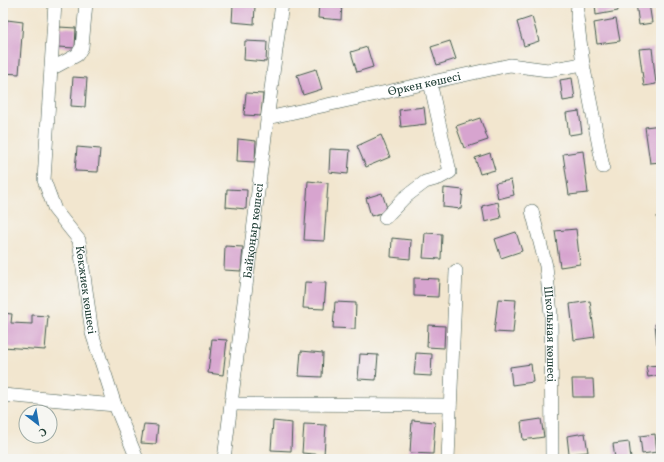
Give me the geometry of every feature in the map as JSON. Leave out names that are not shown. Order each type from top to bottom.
[{"type":"street","name":"Көкжиек көшесі","points":[[55,3],[44,180],[55,210],[79,240],[92,333],[116,405],[137,459]]},
{"type":"street","points":[[52,70],[77,55],[82,47],[86,3]]},
{"type":"street","name":"Байқоңыр көшесі","points":[[224,459],[282,3]]},
{"type":"street","points":[[578,3],[577,17],[583,64],[602,167]]},
{"type":"street","name":"Өркен көшесі","points":[[267,118],[510,65],[548,70],[583,64]]},
{"type":"street","points":[[385,218],[404,198],[425,182],[439,178],[450,172],[430,82]]},
{"type":"street","name":"Школьная көшесі","points":[[532,211],[546,266],[551,314],[552,459]]},
{"type":"street","points":[[448,459],[456,270]]},
{"type":"street","points":[[3,395],[116,405]]},
{"type":"street","points":[[232,404],[450,405]]},
{"type":"building","points":[[319,3],[342,3],[341,20],[318,18]]},
{"type":"building","points":[[595,3],[617,3],[618,11],[596,15]]},
{"type":"building","points":[[636,3],[649,3],[652,23],[639,25]]},
{"type":"building","points":[[233,5],[255,6],[254,24],[232,22]]},
{"type":"building","points":[[532,17],[539,41],[524,46],[517,22]]},
{"type":"building","points":[[616,19],[620,41],[597,44],[594,23]]},
{"type":"building","points":[[7,20],[23,22],[19,74],[3,73]]},
{"type":"building","points":[[59,27],[76,28],[75,48],[57,47]]},
{"type":"building","points":[[245,41],[267,42],[266,62],[244,60]]},
{"type":"building","points":[[450,41],[456,59],[437,65],[431,47]]},
{"type":"building","points":[[367,47],[373,67],[357,72],[351,52]]},
{"type":"building","points":[[652,48],[656,84],[644,86],[639,49]]},
{"type":"building","points":[[316,69],[322,89],[303,95],[297,75]]},
{"type":"building","points":[[73,77],[87,78],[85,107],[71,106]]},
{"type":"building","points":[[572,78],[575,99],[563,101],[560,80]]},
{"type":"building","points":[[246,93],[263,94],[261,116],[244,115]]},
{"type":"building","points":[[424,107],[426,124],[401,127],[399,110]]},
{"type":"building","points":[[579,111],[582,133],[569,135],[566,113]]},
{"type":"building","points":[[480,118],[488,140],[464,148],[456,126]]},
{"type":"building","points":[[661,125],[661,162],[650,163],[645,127]]},
{"type":"building","points":[[381,135],[390,157],[366,167],[357,146]]},
{"type":"building","points":[[238,139],[256,141],[255,162],[237,161]]},
{"type":"building","points":[[77,147],[100,149],[98,172],[75,171]]},
{"type":"building","points":[[330,149],[350,150],[348,174],[329,172]]},
{"type":"building","points":[[583,151],[588,193],[569,195],[563,154]]},
{"type":"building","points":[[490,153],[495,170],[480,174],[475,158]]},
{"type":"building","points":[[511,180],[514,195],[498,199],[495,183]]},
{"type":"building","points":[[308,181],[328,183],[324,241],[304,240]]},
{"type":"building","points":[[444,188],[463,190],[461,209],[443,207]]},
{"type":"building","points":[[227,189],[247,190],[246,209],[226,207]]},
{"type":"building","points":[[382,193],[388,211],[371,216],[366,198]]},
{"type":"building","points":[[498,202],[501,218],[485,222],[482,206]]},
{"type":"building","points":[[657,216],[661,216],[660,241]]},
{"type":"building","points":[[576,229],[580,264],[560,267],[555,231]]},
{"type":"building","points":[[516,232],[522,251],[501,258],[495,239]]},
{"type":"building","points":[[425,233],[442,234],[441,259],[423,258]]},
{"type":"building","points":[[392,238],[411,240],[410,259],[391,257]]},
{"type":"building","points":[[225,246],[243,247],[241,271],[224,270]]},
{"type":"building","points":[[414,278],[439,279],[438,297],[414,296]]},
{"type":"building","points":[[305,282],[326,283],[324,309],[303,308]]},
{"type":"building","points":[[498,299],[516,300],[513,333],[494,332]]},
{"type":"building","points":[[590,301],[595,337],[574,340],[570,304]]},
{"type":"building","points":[[335,302],[356,303],[355,329],[333,328]]},
{"type":"building","points":[[3,313],[12,314],[11,323],[32,324],[32,315],[48,316],[45,350],[3,347]]},
{"type":"building","points":[[661,323],[661,343],[657,344],[655,324]]},
{"type":"building","points":[[428,325],[445,326],[444,348],[427,347]]},
{"type":"building","points":[[212,339],[227,340],[223,375],[208,373]]},
{"type":"building","points":[[301,351],[323,353],[322,377],[299,376]]},
{"type":"building","points":[[416,353],[432,354],[431,376],[414,375]]},
{"type":"building","points":[[360,354],[378,355],[376,380],[358,379]]},
{"type":"building","points":[[531,364],[533,382],[512,385],[510,367]]},
{"type":"building","points":[[661,365],[661,375],[648,377],[646,366]]},
{"type":"building","points":[[572,379],[593,379],[594,397],[573,397]]},
{"type":"building","points":[[541,419],[544,437],[523,440],[521,422]]},
{"type":"building","points":[[412,420],[435,422],[433,454],[410,453]]},
{"type":"building","points":[[273,421],[292,423],[291,451],[271,450]]},
{"type":"building","points":[[144,424],[158,425],[156,444],[141,443]]},
{"type":"building","points":[[304,424],[326,425],[324,455],[302,453]]},
{"type":"building","points":[[585,433],[588,452],[569,454],[567,436]]},
{"type":"building","points":[[655,434],[657,452],[642,454],[640,436]]},
{"type":"building","points":[[629,442],[631,459],[615,459],[613,444]]}]
